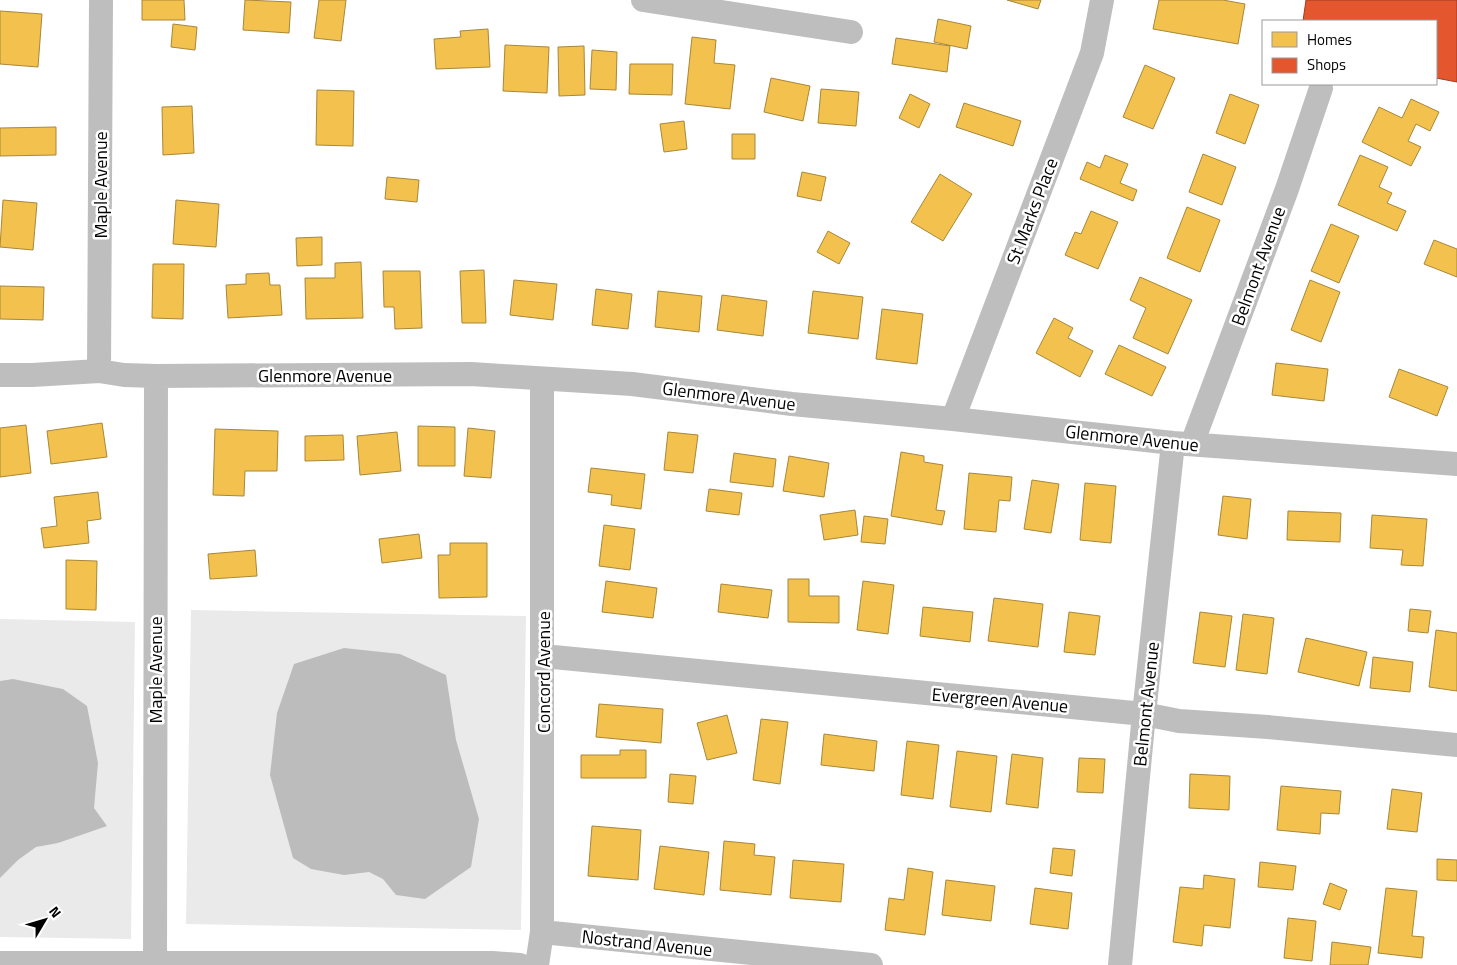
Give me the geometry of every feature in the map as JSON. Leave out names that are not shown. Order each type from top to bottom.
[{"type":"street","name":"Maple Avenue","points":[[98,371],[100,0]]},
{"type":"street","points":[[643,0],[851,32]]},
{"type":"street","name":"St Marks Place","points":[[953,419],[1092,53],[1102,0]]},
{"type":"street","name":"Belmont Avenue","points":[[1120,965],[1144,714],[1182,443],[1287,189],[1321,88]]},
{"type":"street","name":"Glenmore Avenue","points":[[0,375],[98,371],[124,375],[156,376],[471,374],[632,384],[792,404],[1182,443],[1457,464]]},
{"type":"street","name":"Maple Avenue","points":[[155,964],[156,376]]},
{"type":"street","name":"Concord Avenue","points":[[537,965],[542,932],[542,379]]},
{"type":"street","name":"Evergreen Avenue","points":[[543,656],[1144,714],[1180,721],[1268,727],[1457,745]]},
{"type":"street","name":"Nostrand Avenue","points":[[542,932],[871,965]]},
{"type":"street","points":[[0,963],[492,963],[520,965]]},
{"type":"shaded area","points":[[191,610],[526,616],[521,930],[186,924]]},
{"type":"shaded area","points":[[0,619],[135,622],[131,939],[0,937]]},
{"type":"shaded area","points":[[344,648],[400,654],[446,675],[456,740],[479,819],[471,867],[425,899],[396,895],[383,879],[369,872],[344,875],[311,869],[293,858],[270,775],[277,713],[294,664]]},
{"type":"shaded area","points":[[13,679],[63,689],[87,706],[98,763],[94,808],[107,826],[58,843],[36,847],[18,860],[0,878],[0,681]]},
{"type":"building: Homes","points":[[142,0],[184,0],[185,20],[142,20]]},
{"type":"building: Homes","points":[[245,0],[291,2],[289,33],[243,30]]},
{"type":"building: Homes","points":[[319,0],[346,0],[341,41],[314,38]]},
{"type":"building: Homes","points":[[1007,0],[1041,0],[1038,9]]},
{"type":"building: Homes","points":[[1159,0],[1223,0],[1245,4],[1238,44],[1153,29]]},
{"type":"building: Homes","points":[[0,11],[42,14],[38,67],[0,64]]},
{"type":"building: Homes","points":[[938,19],[971,26],[967,49],[934,42]]},
{"type":"building: Homes","points":[[173,24],[197,27],[195,50],[171,47]]},
{"type":"building: Homes","points":[[488,29],[490,67],[436,69],[434,39],[461,37],[460,31]]},
{"type":"building: Homes","points":[[692,37],[716,40],[714,63],[735,65],[730,109],[685,104]]},
{"type":"building: Homes","points":[[896,38],[950,46],[947,72],[892,64]]},
{"type":"building: Homes","points":[[505,45],[549,47],[547,93],[503,91]]},
{"type":"building: Homes","points":[[584,46],[585,95],[559,96],[558,47]]},
{"type":"building: Homes","points":[[592,50],[617,52],[616,90],[590,89]]},
{"type":"building: Homes","points":[[630,64],[673,64],[672,95],[629,94]]},
{"type":"building: Homes","points":[[1145,65],[1175,78],[1153,129],[1123,117]]},
{"type":"building: Homes","points":[[771,78],[810,86],[803,121],[764,112]]},
{"type":"building: Homes","points":[[821,89],[859,92],[856,126],[818,123]]},
{"type":"building: Homes","points":[[317,90],[354,91],[353,146],[316,145]]},
{"type":"building: Homes","points":[[910,94],[930,104],[919,128],[899,118]]},
{"type":"building: Homes","points":[[1230,94],[1259,105],[1245,144],[1216,133]]},
{"type":"building: Homes","points":[[1411,99],[1439,112],[1430,131],[1416,124],[1408,141],[1421,147],[1411,166],[1362,142],[1379,107],[1402,118]]},
{"type":"building: Homes","points":[[964,103],[1021,121],[1013,146],[956,127]]},
{"type":"building: Homes","points":[[192,106],[194,153],[163,155],[162,107]]},
{"type":"building: Homes","points":[[684,121],[687,149],[664,152],[660,124]]},
{"type":"building: Homes","points":[[56,127],[56,155],[0,156],[0,128]]},
{"type":"building: Homes","points":[[732,134],[755,134],[755,159],[732,159]]},
{"type":"building: Homes","points":[[1203,154],[1236,167],[1222,205],[1189,192]]},
{"type":"building: Homes","points":[[1105,155],[1128,164],[1120,183],[1137,190],[1133,201],[1080,179],[1087,162],[1100,168]]},
{"type":"building: Homes","points":[[1360,155],[1388,167],[1379,187],[1392,193],[1387,203],[1406,211],[1397,231],[1338,205]]},
{"type":"building: Homes","points":[[802,172],[826,177],[821,201],[797,196]]},
{"type":"building: Homes","points":[[940,174],[972,194],[943,241],[911,222]]},
{"type":"building: Homes","points":[[387,177],[419,180],[417,202],[385,199]]},
{"type":"building: Homes","points":[[3,200],[37,203],[33,250],[0,247]]},
{"type":"building: Homes","points":[[176,200],[219,204],[216,247],[173,244]]},
{"type":"building: Homes","points":[[1187,207],[1220,220],[1200,272],[1167,258]]},
{"type":"building: Homes","points":[[1091,211],[1118,222],[1098,269],[1065,255],[1075,232],[1081,234]]},
{"type":"building: Homes","points":[[1331,224],[1359,236],[1339,283],[1311,271]]},
{"type":"building: Homes","points":[[828,231],[850,243],[839,264],[817,252]]},
{"type":"building: Homes","points":[[322,237],[322,265],[297,266],[296,238]]},
{"type":"building: Homes","points":[[1434,240],[1457,249],[1457,277],[1424,264]]},
{"type":"building: Homes","points":[[361,262],[363,318],[306,319],[305,278],[335,278],[335,263]]},
{"type":"building: Homes","points":[[153,264],[184,264],[183,319],[152,318]]},
{"type":"building: Homes","points":[[484,270],[486,323],[462,323],[460,271]]},
{"type":"building: Homes","points":[[383,271],[420,271],[422,328],[395,329],[394,307],[384,307]]},
{"type":"building: Homes","points":[[269,273],[270,285],[280,285],[282,315],[228,318],[226,285],[246,284],[246,274]]},
{"type":"building: Homes","points":[[1140,277],[1192,300],[1168,354],[1133,338],[1146,308],[1130,300]]},
{"type":"building: Homes","points":[[514,280],[557,284],[553,320],[510,315]]},
{"type":"building: Homes","points":[[1310,280],[1340,292],[1321,342],[1291,330]]},
{"type":"building: Homes","points":[[0,286],[44,287],[43,320],[0,319]]},
{"type":"building: Homes","points":[[596,289],[632,294],[628,329],[592,325]]},
{"type":"building: Homes","points":[[658,291],[702,296],[699,332],[655,327]]},
{"type":"building: Homes","points":[[813,291],[863,297],[858,339],[808,333]]},
{"type":"building: Homes","points":[[722,295],[767,301],[763,336],[717,330]]},
{"type":"building: Homes","points":[[882,309],[923,314],[917,364],[876,359]]},
{"type":"building: Homes","points":[[1054,318],[1073,328],[1068,338],[1093,351],[1080,377],[1036,353]]},
{"type":"building: Homes","points":[[1119,345],[1166,367],[1152,396],[1105,374]]},
{"type":"building: Homes","points":[[1276,363],[1328,369],[1324,401],[1272,395]]},
{"type":"building: Homes","points":[[1399,369],[1448,387],[1437,416],[1389,397]]},
{"type":"building: Homes","points":[[102,423],[107,457],[51,464],[47,431]]},
{"type":"building: Homes","points":[[26,425],[31,473],[0,477],[0,428]]},
{"type":"building: Homes","points":[[418,426],[455,427],[455,466],[418,466]]},
{"type":"building: Homes","points":[[468,428],[495,431],[491,478],[464,476]]},
{"type":"building: Homes","points":[[215,429],[278,431],[277,471],[245,471],[244,496],[213,495]]},
{"type":"building: Homes","points":[[397,432],[401,471],[360,475],[357,436]]},
{"type":"building: Homes","points":[[668,432],[698,435],[693,473],[664,470]]},
{"type":"building: Homes","points":[[343,435],[344,460],[305,461],[305,436]]},
{"type":"building: Homes","points":[[901,452],[924,456],[924,462],[943,465],[936,510],[945,511],[942,525],[891,516]]},
{"type":"building: Homes","points":[[734,453],[776,459],[773,487],[730,482]]},
{"type":"building: Homes","points":[[789,456],[829,463],[824,497],[783,491]]},
{"type":"building: Homes","points":[[591,468],[645,474],[641,509],[611,505],[612,495],[588,492]]},
{"type":"building: Homes","points":[[969,473],[1012,477],[1010,501],[999,500],[996,532],[964,529]]},
{"type":"building: Homes","points":[[1032,480],[1059,484],[1051,533],[1024,529]]},
{"type":"building: Homes","points":[[1085,483],[1116,486],[1111,543],[1080,540]]},
{"type":"building: Homes","points":[[709,489],[742,493],[739,515],[706,511]]},
{"type":"building: Homes","points":[[98,492],[101,519],[87,521],[89,543],[44,548],[41,528],[57,526],[54,497]]},
{"type":"building: Homes","points":[[1223,496],[1251,499],[1247,539],[1218,535]]},
{"type":"building: Homes","points":[[855,510],[858,535],[824,540],[820,515]]},
{"type":"building: Homes","points":[[1288,511],[1341,513],[1340,542],[1287,540]]},
{"type":"building: Homes","points":[[1372,515],[1427,519],[1423,566],[1401,565],[1403,550],[1370,548]]},
{"type":"building: Homes","points":[[864,516],[888,519],[885,544],[861,542]]},
{"type":"building: Homes","points":[[604,525],[635,529],[630,570],[599,566]]},
{"type":"building: Homes","points":[[419,534],[422,558],[382,563],[379,539]]},
{"type":"building: Homes","points":[[450,543],[487,543],[487,597],[439,598],[438,555],[450,555]]},
{"type":"building: Homes","points":[[255,550],[257,576],[210,579],[208,554]]},
{"type":"building: Homes","points":[[66,560],[97,561],[96,610],[66,609]]},
{"type":"building: Homes","points":[[788,579],[809,579],[809,596],[839,596],[839,623],[788,622]]},
{"type":"building: Homes","points":[[606,581],[657,588],[653,618],[602,612]]},
{"type":"building: Homes","points":[[863,581],[894,585],[888,634],[857,630]]},
{"type":"building: Homes","points":[[721,584],[772,590],[768,618],[718,612]]},
{"type":"building: Homes","points":[[994,598],[1043,604],[1038,647],[988,641]]},
{"type":"building: Homes","points":[[923,607],[973,612],[970,642],[920,636]]},
{"type":"building: Homes","points":[[1410,609],[1431,611],[1428,633],[1408,631]]},
{"type":"building: Homes","points":[[1069,612],[1100,616],[1095,655],[1064,652]]},
{"type":"building: Homes","points":[[1200,612],[1232,616],[1225,667],[1193,663]]},
{"type":"building: Homes","points":[[1243,614],[1274,618],[1267,674],[1236,670]]},
{"type":"building: Homes","points":[[1436,630],[1457,633],[1457,691],[1429,687]]},
{"type":"building: Homes","points":[[1306,638],[1367,652],[1359,686],[1298,672]]},
{"type":"building: Homes","points":[[1373,657],[1413,662],[1410,692],[1370,688]]},
{"type":"building: Homes","points":[[599,704],[663,709],[661,743],[596,737]]},
{"type":"building: Homes","points":[[727,715],[737,753],[707,760],[697,723]]},
{"type":"building: Homes","points":[[761,719],[788,722],[780,784],[753,780]]},
{"type":"building: Homes","points":[[824,734],[877,741],[874,771],[821,765]]},
{"type":"building: Homes","points":[[907,741],[939,745],[933,799],[901,795]]},
{"type":"building: Homes","points":[[620,750],[646,750],[646,778],[581,778],[581,755],[620,755]]},
{"type":"building: Homes","points":[[957,751],[997,756],[991,812],[950,807]]},
{"type":"building: Homes","points":[[1012,754],[1043,758],[1038,808],[1006,804]]},
{"type":"building: Homes","points":[[1079,758],[1105,759],[1103,793],[1077,792]]},
{"type":"building: Homes","points":[[670,774],[696,776],[693,804],[668,802]]},
{"type":"building: Homes","points":[[1190,774],[1230,776],[1229,810],[1189,808]]},
{"type":"building: Homes","points":[[1281,786],[1341,791],[1339,814],[1321,813],[1320,834],[1277,830]]},
{"type":"building: Homes","points":[[1392,789],[1422,793],[1417,832],[1387,829]]},
{"type":"building: Homes","points":[[592,826],[641,830],[638,880],[588,876]]},
{"type":"building: Homes","points":[[724,841],[755,844],[754,855],[775,857],[771,895],[720,890]]},
{"type":"building: Homes","points":[[660,846],[709,852],[704,895],[654,889]]},
{"type":"building: Homes","points":[[1053,848],[1075,850],[1072,876],[1050,873]]},
{"type":"building: Homes","points":[[1437,859],[1457,860],[1457,881],[1437,880]]},
{"type":"building: Homes","points":[[793,860],[844,864],[841,902],[790,898]]},
{"type":"building: Homes","points":[[1260,862],[1296,866],[1293,890],[1258,887]]},
{"type":"building: Homes","points":[[908,868],[933,872],[925,935],[885,930],[889,898],[904,900]]},
{"type":"building: Homes","points":[[1204,875],[1235,879],[1230,928],[1204,925],[1202,946],[1173,942],[1180,887],[1203,889]]},
{"type":"building: Homes","points":[[946,880],[995,886],[991,921],[942,915]]},
{"type":"building: Homes","points":[[1330,883],[1347,890],[1340,910],[1323,904]]},
{"type":"building: Homes","points":[[1035,888],[1072,893],[1068,929],[1030,924]]},
{"type":"building: Homes","points":[[1386,888],[1417,891],[1412,936],[1424,937],[1422,958],[1378,953]]},
{"type":"building: Homes","points":[[1288,918],[1316,921],[1312,961],[1284,958]]},
{"type":"building: Homes","points":[[1332,942],[1371,947],[1368,965],[1330,965]]},
{"type":"building: Shops","points":[[1306,0],[1457,0],[1457,82],[1437,78],[1437,20],[1303,20]]}]
